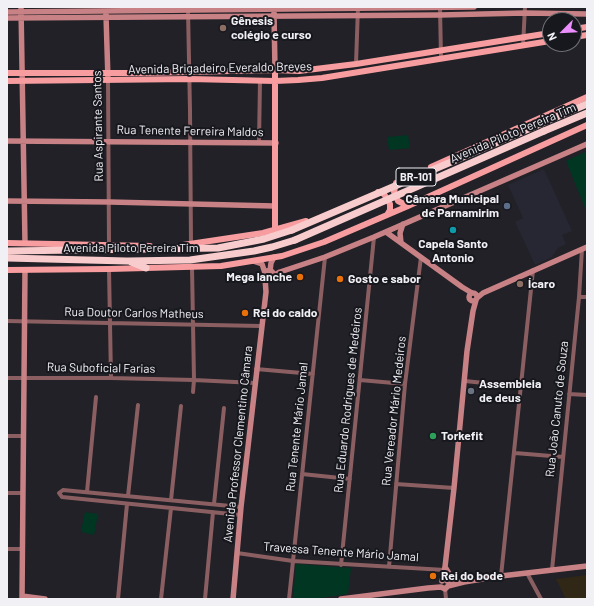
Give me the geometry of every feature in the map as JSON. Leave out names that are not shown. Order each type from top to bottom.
[{"type":"highway","name":"Avenida Piloto Pereira Tim","points":[[7,251],[218,248],[264,239],[292,230],[587,104]]},
{"type":"highway","name":"Avenida Piloto Pereira Tim","points":[[7,258],[127,261],[198,260],[272,247],[295,240],[587,113]]},
{"type":"highway","points":[[127,261],[146,268]]},
{"type":"main road","name":"Avenida Brigadeiro Everaldo Breves","points":[[7,73],[299,71],[356,64],[542,34]]},
{"type":"main road","name":"Avenida Brigadeiro Everaldo Breves","points":[[7,81],[190,79],[275,81],[322,78],[542,42]]},
{"type":"main road","points":[[274,70],[276,143],[274,206],[275,230]]},
{"type":"main road","points":[[7,243],[109,246],[191,245],[275,230],[322,215],[376,192],[587,97]]},
{"type":"main road","points":[[7,270],[221,266],[274,257],[308,248],[387,216],[587,125]]},
{"type":"main road","points":[[396,183],[394,192],[398,201],[408,206]]},
{"type":"main road","points":[[376,192],[384,194],[390,204],[390,210],[387,216]]},
{"type":"street","points":[[440,7],[441,58]]},
{"type":"street","points":[[7,12],[106,17],[358,8],[474,7]]},
{"type":"street","points":[[356,64],[358,8]]},
{"type":"street","points":[[395,8],[395,15]]},
{"type":"street","points":[[53,14],[106,9],[188,13]]},
{"type":"street","name":"Rua Aspirante Santos","points":[[106,9],[110,202],[109,246]]},
{"type":"street","points":[[523,46],[525,10]]},
{"type":"street","points":[[274,11],[358,15],[440,15],[525,10],[587,14]]},
{"type":"street","points":[[274,11],[274,70]]},
{"type":"street","points":[[7,18],[21,12]]},
{"type":"street","points":[[21,12],[25,243]]},
{"type":"street","points":[[188,13],[190,72],[191,245]]},
{"type":"street","points":[[259,143],[260,80]]},
{"type":"street","name":"Rua Tenente Ferreira Maldos","points":[[7,141],[276,143]]},
{"type":"street","points":[[253,261],[262,264],[270,275],[280,272],[386,232],[587,144]]},
{"type":"street","points":[[7,201],[274,206]]},
{"type":"street","points":[[401,242],[400,233],[403,224]]},
{"type":"street","points":[[386,232],[473,296]]},
{"type":"street","name":"Rua Eduardo Rodrigues de Medeiros","points":[[341,565],[374,237]]},
{"type":"street","points":[[473,296],[585,248]]},
{"type":"street","name":"Rua João Canuto de Souza","points":[[552,570],[568,394],[585,248]]},
{"type":"street","name":"Rua Tenente Mário Jamal","points":[[289,599],[325,256]]},
{"type":"street","name":"Avenida Professor Clementino Câmara","points":[[233,599],[241,507],[261,326],[271,264],[274,257]]},
{"type":"street","name":"Rua Vereador Mário Medeiros","points":[[389,567],[405,384],[421,257]]},
{"type":"street","points":[[192,267],[193,392]]},
{"type":"street","points":[[109,269],[111,378]]},
{"type":"street","points":[[25,270],[26,321],[22,598],[45,599]]},
{"type":"street","points":[[501,576],[522,387],[533,270]]},
{"type":"street","points":[[446,599],[444,584],[445,568],[473,311],[473,296]]},
{"type":"street","points":[[579,296],[587,297]]},
{"type":"street","name":"Rua Doutor Carlos Matheus","points":[[7,321],[261,326]]},
{"type":"street","points":[[256,369],[313,374]]},
{"type":"street","name":"Rua Suboficial Farias","points":[[7,378],[111,378],[255,383]]},
{"type":"street","points":[[360,380],[405,384]]},
{"type":"street","points":[[465,381],[522,387]]},
{"type":"street","points":[[568,394],[587,395]]},
{"type":"street","points":[[87,492],[96,397]]},
{"type":"street","points":[[128,496],[138,405]]},
{"type":"street","points":[[171,500],[182,406]]},
{"type":"street","points":[[214,504],[224,408]]},
{"type":"street","points":[[7,436],[24,436]]},
{"type":"street","points":[[515,453],[563,457]]},
{"type":"street","points":[[302,474],[350,479]]},
{"type":"street","points":[[396,484],[454,488]]},
{"type":"street","points":[[241,507],[70,490],[63,490],[59,493],[62,497],[70,498],[241,515]]},
{"type":"street","points":[[70,490],[70,498]]},
{"type":"street","points":[[7,493],[23,493]]},
{"type":"street","points":[[111,502],[112,494]]},
{"type":"street","points":[[153,506],[154,498]]},
{"type":"street","points":[[196,510],[197,503]]},
{"type":"street","points":[[118,599],[127,504]]},
{"type":"street","points":[[161,599],[171,508]]},
{"type":"street","points":[[205,599],[213,512]]},
{"type":"street","points":[[7,549],[23,549]]},
{"type":"street","name":"Travessa Tenente Mário Jamal","points":[[237,553],[293,561],[341,565],[445,568]]},
{"type":"street","points":[[341,599],[362,598],[428,588],[444,584],[587,566]]},
{"type":"street","points":[[445,568],[451,577],[463,582]]},
{"type":"street","points":[[527,573],[541,599]]},
{"type":"shaded area","points":[[544,169],[572,231],[562,235],[566,244],[558,248],[552,257],[535,265],[515,222],[523,218],[508,185]]},
{"type":"shaded area","points":[[587,575],[587,599],[566,599],[556,579]]},
{"type":"green space","points":[[408,135],[410,148],[389,150],[387,137]]},
{"type":"green space","points":[[587,151],[587,213],[566,161]]},
{"type":"green space","points":[[85,512],[98,514],[94,535],[81,532]]},
{"type":"green space","points":[[296,564],[351,568],[348,594],[313,599],[293,599]]},
{"type":"place","name":"Gênesis colégio e curso","points":[[223,28]]},
{"type":"place","name":"Câmara Municipal de Parnamirim","points":[[507,206]]},
{"type":"place","name":"Capela Santo Antonio","points":[[453,230]]},
{"type":"place","name":"Mega lanche","points":[[300,277]]},
{"type":"place","name":"Gosto e sabor","points":[[340,279]]},
{"type":"place","name":"Ícaro","points":[[520,284]]},
{"type":"place","name":"Rei do caldo","points":[[245,313]]},
{"type":"place","name":"Assembleia de deus","points":[[471,391]]},
{"type":"place","name":"Torkefit","points":[[433,436]]},
{"type":"place","name":"Rei do bode","points":[[433,576]]}]
